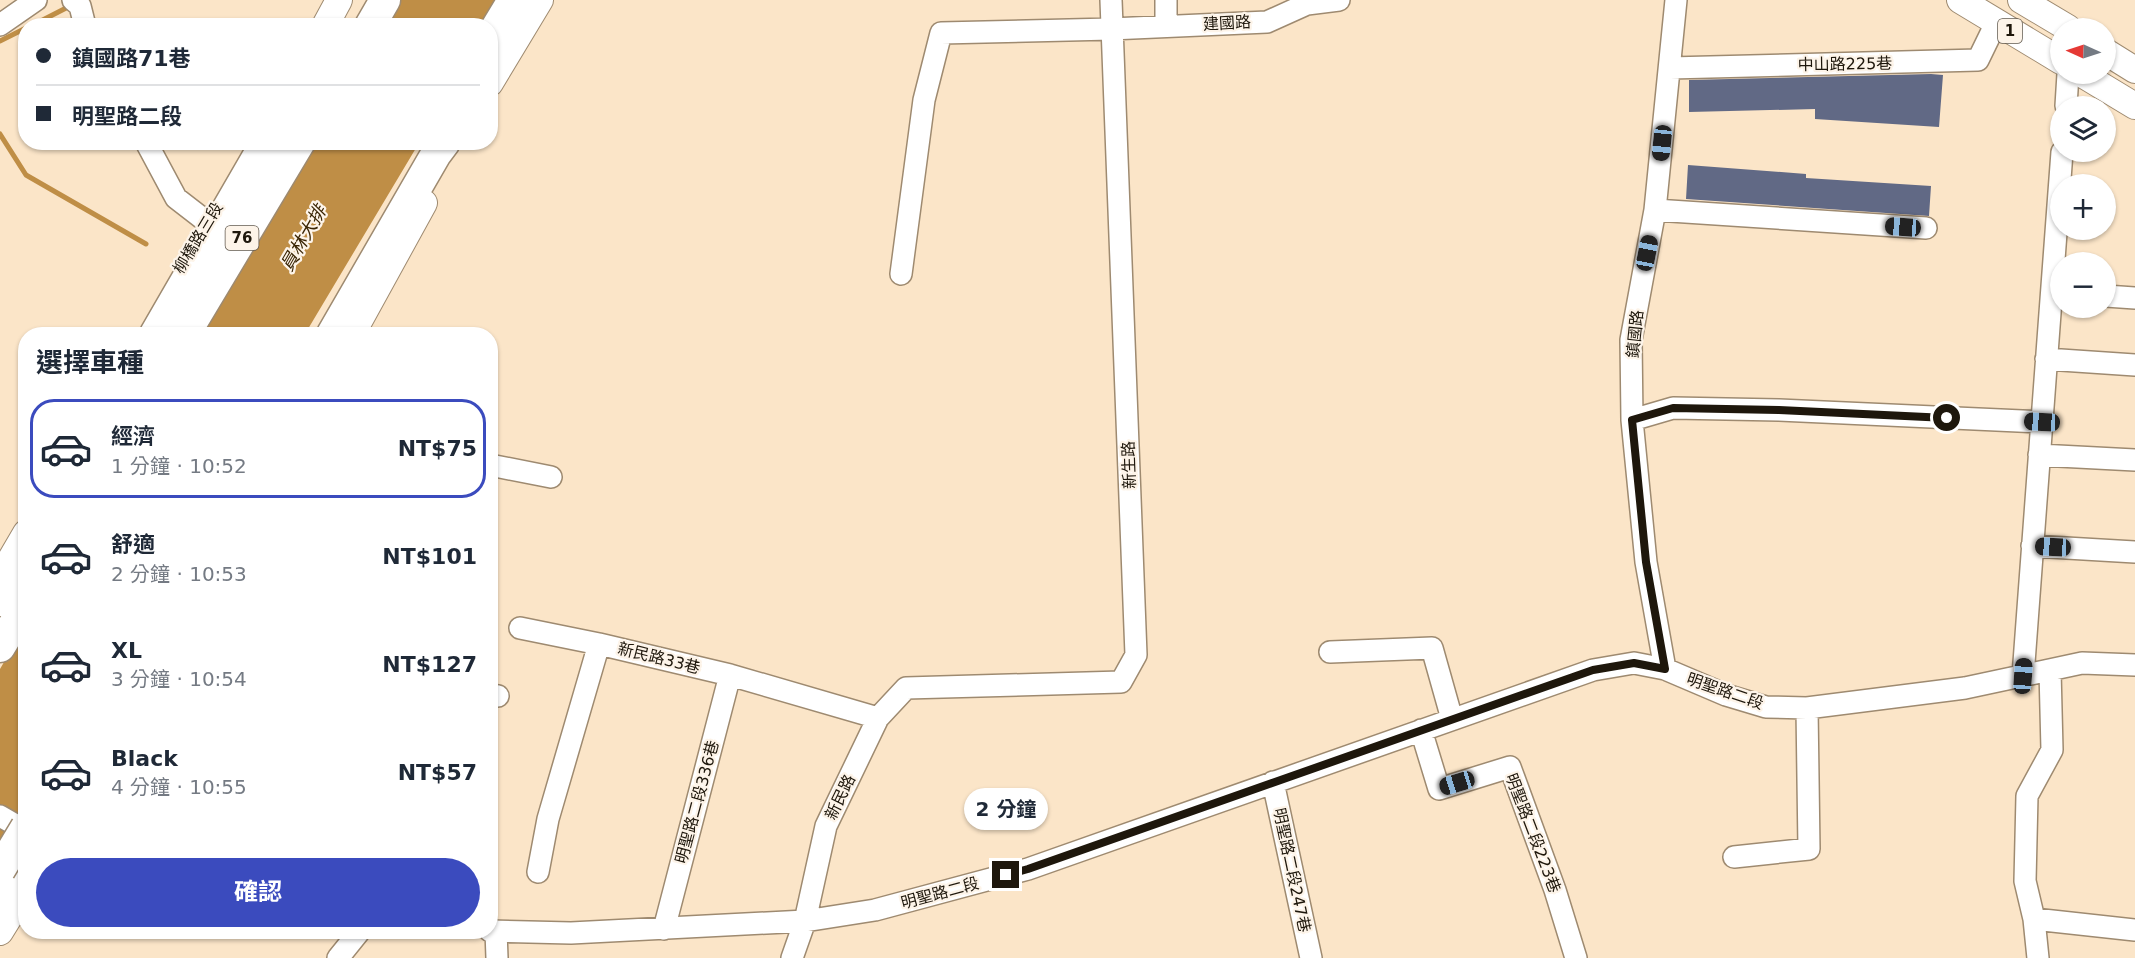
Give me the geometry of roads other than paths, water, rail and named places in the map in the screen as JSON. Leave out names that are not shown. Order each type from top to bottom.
[{"type":"highway","points":[[375,18],[385,0]]},
{"type":"highway","points":[[498,25],[513,0]]},
{"type":"highway","points":[[159,327],[261,150]]},
{"type":"highway","name":"76","points":[[189,327],[295,150]]},
{"type":"highway","points":[[319,327],[424,150]]},
{"type":"highway","points":[[336,327],[439,150]]},
{"type":"highway","points":[[0,601],[18,571]]},
{"type":"highway","points":[[0,647],[18,617]]},
{"type":"highway","points":[[0,870],[17,825]]},
{"type":"highway","points":[[0,900],[18,870]]},
{"type":"main road","points":[[329,18],[339,0]]},
{"type":"main road","points":[[498,70],[540,0]]},
{"type":"main road","name":"1","points":[[1960,0],[2050,55]]},
{"type":"main road","name":"1","points":[[2021,0],[2051,18]]},
{"type":"main road","points":[[2116,58],[2135,70]]},
{"type":"main road","points":[[2099,84],[2135,106]]},
{"type":"main road","name":"柳橋路三段","points":[[145,327],[250,150]]},
{"type":"main road","points":[[356,327],[453,150]]},
{"type":"main road","points":[[0,577],[18,547]]},
{"type":"main road","points":[[0,932],[18,903]]},
{"type":"street","points":[[0,25],[36,0]]},
{"type":"street","points":[[73,0],[80,6],[83,18]]},
{"type":"street","points":[[1112,0],[1112,29]]},
{"type":"street","points":[[1166,0],[1166,26]]},
{"type":"street","name":"建國路","points":[[901,274],[924,100],[941,33],[1266,22],[1306,4],[1339,0]]},
{"type":"street","name":"鎮國路","points":[[1665,669],[1646,562],[1632,420],[1631,340],[1655,210],[1676,0]]},
{"type":"street","name":"中山路225巷","points":[[1670,68],[1978,60],[1996,23]]},
{"type":"street","name":"新生路","points":[[906,688],[1122,682],[1136,655],[1112,29]]},
{"type":"street","points":[[150,150],[176,198],[207,222]]},
{"type":"street","points":[[2023,676],[2061,162]]},
{"type":"street","points":[[1655,210],[1926,228]]},
{"type":"street","points":[[2116,297],[2135,298]]},
{"type":"street","points":[[2046,359],[2135,365]]},
{"type":"street","points":[[1632,420],[1673,408],[1779,410],[2042,422]]},
{"type":"street","points":[[2039,455],[2135,460]]},
{"type":"street","points":[[498,467],[551,477]]},
{"type":"street","points":[[2032,546],[2135,552]]},
{"type":"street","points":[[520,628],[599,644]]},
{"type":"street","name":"新民路33巷","points":[[538,872],[548,819],[599,644],[730,675],[878,718]]},
{"type":"street","points":[[1330,652],[1432,648],[1452,719]]},
{"type":"street","name":"明聖路二段","points":[[498,931],[571,933],[664,929],[805,921],[874,910],[1028,869],[1593,670],[1634,663],[1665,669],[1726,695],[1766,707],[1807,708],[1965,688],[2082,663],[2135,665]]},
{"type":"street","points":[[2038,958],[2034,919],[2025,881],[2027,796],[2052,750],[2050,670]]},
{"type":"street","name":"明聖路二段336巷","points":[[664,929],[730,675]]},
{"type":"street","name":"新民路","points":[[792,958],[805,921],[826,826],[878,718],[906,688]]},
{"type":"street","points":[[1734,857],[1809,849],[1807,708]]},
{"type":"street","name":"明聖路二段223巷","points":[[1421,730],[1439,789],[1510,767],[1555,890],[1576,958]]},
{"type":"street","name":"明聖路二段247巷","points":[[1273,782],[1311,958]]},
{"type":"street","points":[[2034,919],[2135,930]]},
{"type":"street","points":[[338,958],[353,939]]},
{"type":"street","points":[[494,939],[497,958]]},
{"type":"water","points":[[397,0],[504,0],[493,18],[387,18]]},
{"type":"water","name":"員林大排","points":[[308,150],[415,150],[309,327],[203,327]]},
{"type":"water","points":[[18,638],[18,817],[0,847],[0,669]]},
{"type":"waterway","points":[[47,18],[72,5]]},
{"type":"waterway","points":[[0,41],[18,32]]},
{"type":"waterway","points":[[0,134],[26,175],[146,244]]}]
